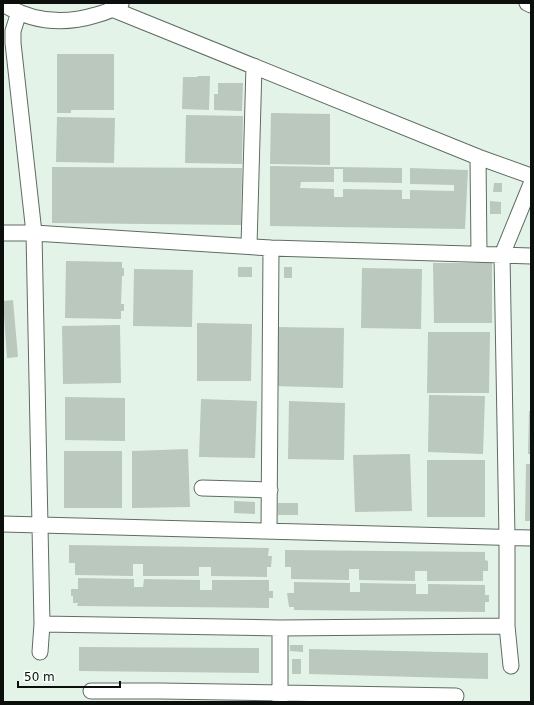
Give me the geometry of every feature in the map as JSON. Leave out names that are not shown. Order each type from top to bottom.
[{"type":"street","points":[[526,3],[531,5]]},
{"type":"street","points":[[3,4],[33,18],[57,22],[81,20],[117,6],[254,66],[478,157],[531,176]]},
{"type":"street","points":[[19,12],[13,31],[13,43],[34,233],[42,624],[40,652]]},
{"type":"street","points":[[248,246],[254,66]]},
{"type":"street","points":[[478,157],[479,254]]},
{"type":"street","points":[[511,666],[507,626],[502,255],[531,184]]},
{"type":"street","points":[[3,233],[34,233],[272,248],[531,256]]},
{"type":"street","points":[[269,531],[272,248]]},
{"type":"street","points":[[202,488],[270,490]]},
{"type":"street","points":[[3,524],[531,538]]},
{"type":"street","points":[[42,624],[280,628],[507,626]]},
{"type":"street","points":[[280,628],[280,698]]},
{"type":"street","points":[[90,692],[280,698],[456,696]]},
{"type":"building","points":[[57,54],[114,54],[114,110],[71,110],[71,113],[57,113]]},
{"type":"building","points":[[210,76],[209,110],[182,109],[183,77]]},
{"type":"building","points":[[218,83],[243,83],[242,111],[214,110],[214,94],[218,94]]},
{"type":"building","points":[[271,113],[330,114],[330,165],[270,164]]},
{"type":"building","points":[[186,115],[243,116],[242,164],[185,163]]},
{"type":"building","points":[[57,117],[115,118],[114,163],[56,162]]},
{"type":"building","points":[[270,166],[402,168],[402,183],[343,182],[343,169],[334,169],[334,182],[301,182],[300,188],[334,189],[334,197],[343,197],[343,189],[402,190],[402,199],[410,199],[410,190],[454,191],[454,185],[410,184],[410,168],[468,170],[465,229],[270,226]]},
{"type":"building","points":[[52,167],[242,168],[241,225],[52,223]]},
{"type":"building","points":[[494,183],[502,183],[502,192],[493,192]]},
{"type":"building","points":[[490,201],[501,202],[501,214],[490,214]]},
{"type":"building","points":[[66,261],[122,262],[124,276],[122,276],[121,304],[124,304],[124,311],[121,311],[121,319],[65,318]]},
{"type":"building","points":[[433,263],[492,263],[492,323],[434,323]]},
{"type":"building","points":[[238,267],[252,267],[252,277],[238,277]]},
{"type":"building","points":[[284,267],[292,267],[292,278],[284,278]]},
{"type":"building","points":[[362,268],[422,269],[421,329],[361,328]]},
{"type":"building","points":[[134,269],[193,270],[192,327],[133,326]]},
{"type":"building","points":[[13,300],[18,357],[7,358],[3,301]]},
{"type":"building","points":[[197,323],[252,324],[251,381],[197,381]]},
{"type":"building","points":[[120,325],[121,383],[63,384],[62,326]]},
{"type":"building","points":[[275,327],[344,328],[343,388],[273,386]]},
{"type":"building","points":[[428,332],[490,332],[489,393],[427,393]]},
{"type":"building","points":[[429,395],[485,396],[483,454],[428,452]]},
{"type":"building","points":[[65,397],[125,398],[125,441],[65,440]]},
{"type":"building","points":[[201,399],[257,401],[255,458],[199,457]]},
{"type":"building","points":[[289,401],[345,403],[344,460],[288,459]]},
{"type":"building","points":[[529,411],[531,411],[531,454],[528,454]]},
{"type":"building","points":[[188,449],[190,507],[132,508],[132,451]]},
{"type":"building","points":[[64,451],[122,451],[122,508],[64,508]]},
{"type":"building","points":[[410,454],[412,511],[355,512],[353,455]]},
{"type":"building","points":[[427,460],[485,460],[485,517],[427,517]]},
{"type":"building","points":[[526,464],[531,464],[531,521],[525,521]]},
{"type":"building","points":[[234,501],[255,502],[255,514],[234,513]]},
{"type":"building","points":[[278,503],[298,503],[298,515],[278,515]]},
{"type":"building","points":[[69,545],[269,548],[268,556],[272,556],[271,567],[267,567],[267,577],[211,576],[211,567],[199,567],[199,576],[143,576],[143,564],[133,564],[133,576],[75,575],[75,563],[69,563]]},
{"type":"building","points":[[285,550],[485,552],[485,560],[488,561],[488,571],[483,571],[483,581],[427,581],[427,571],[415,571],[415,581],[359,580],[359,569],[349,569],[349,580],[291,579],[291,567],[285,567]]},
{"type":"building","points":[[78,578],[134,579],[134,587],[143,587],[144,579],[200,580],[200,590],[212,590],[212,580],[269,580],[269,591],[273,591],[273,598],[269,598],[269,608],[77,606],[78,603],[73,603],[71,589],[78,589]]},
{"type":"building","points":[[294,582],[350,583],[350,592],[360,592],[360,583],[416,584],[416,594],[428,594],[428,584],[485,585],[485,595],[489,595],[489,602],[485,602],[485,612],[294,610],[294,607],[289,607],[287,593],[294,593]]},
{"type":"building","points":[[290,645],[303,645],[303,652],[290,651]]},
{"type":"building","points":[[79,647],[259,648],[259,673],[79,671]]},
{"type":"building","points":[[309,649],[488,653],[488,679],[309,674]]},
{"type":"building","points":[[292,659],[301,659],[301,674],[292,674]]}]
